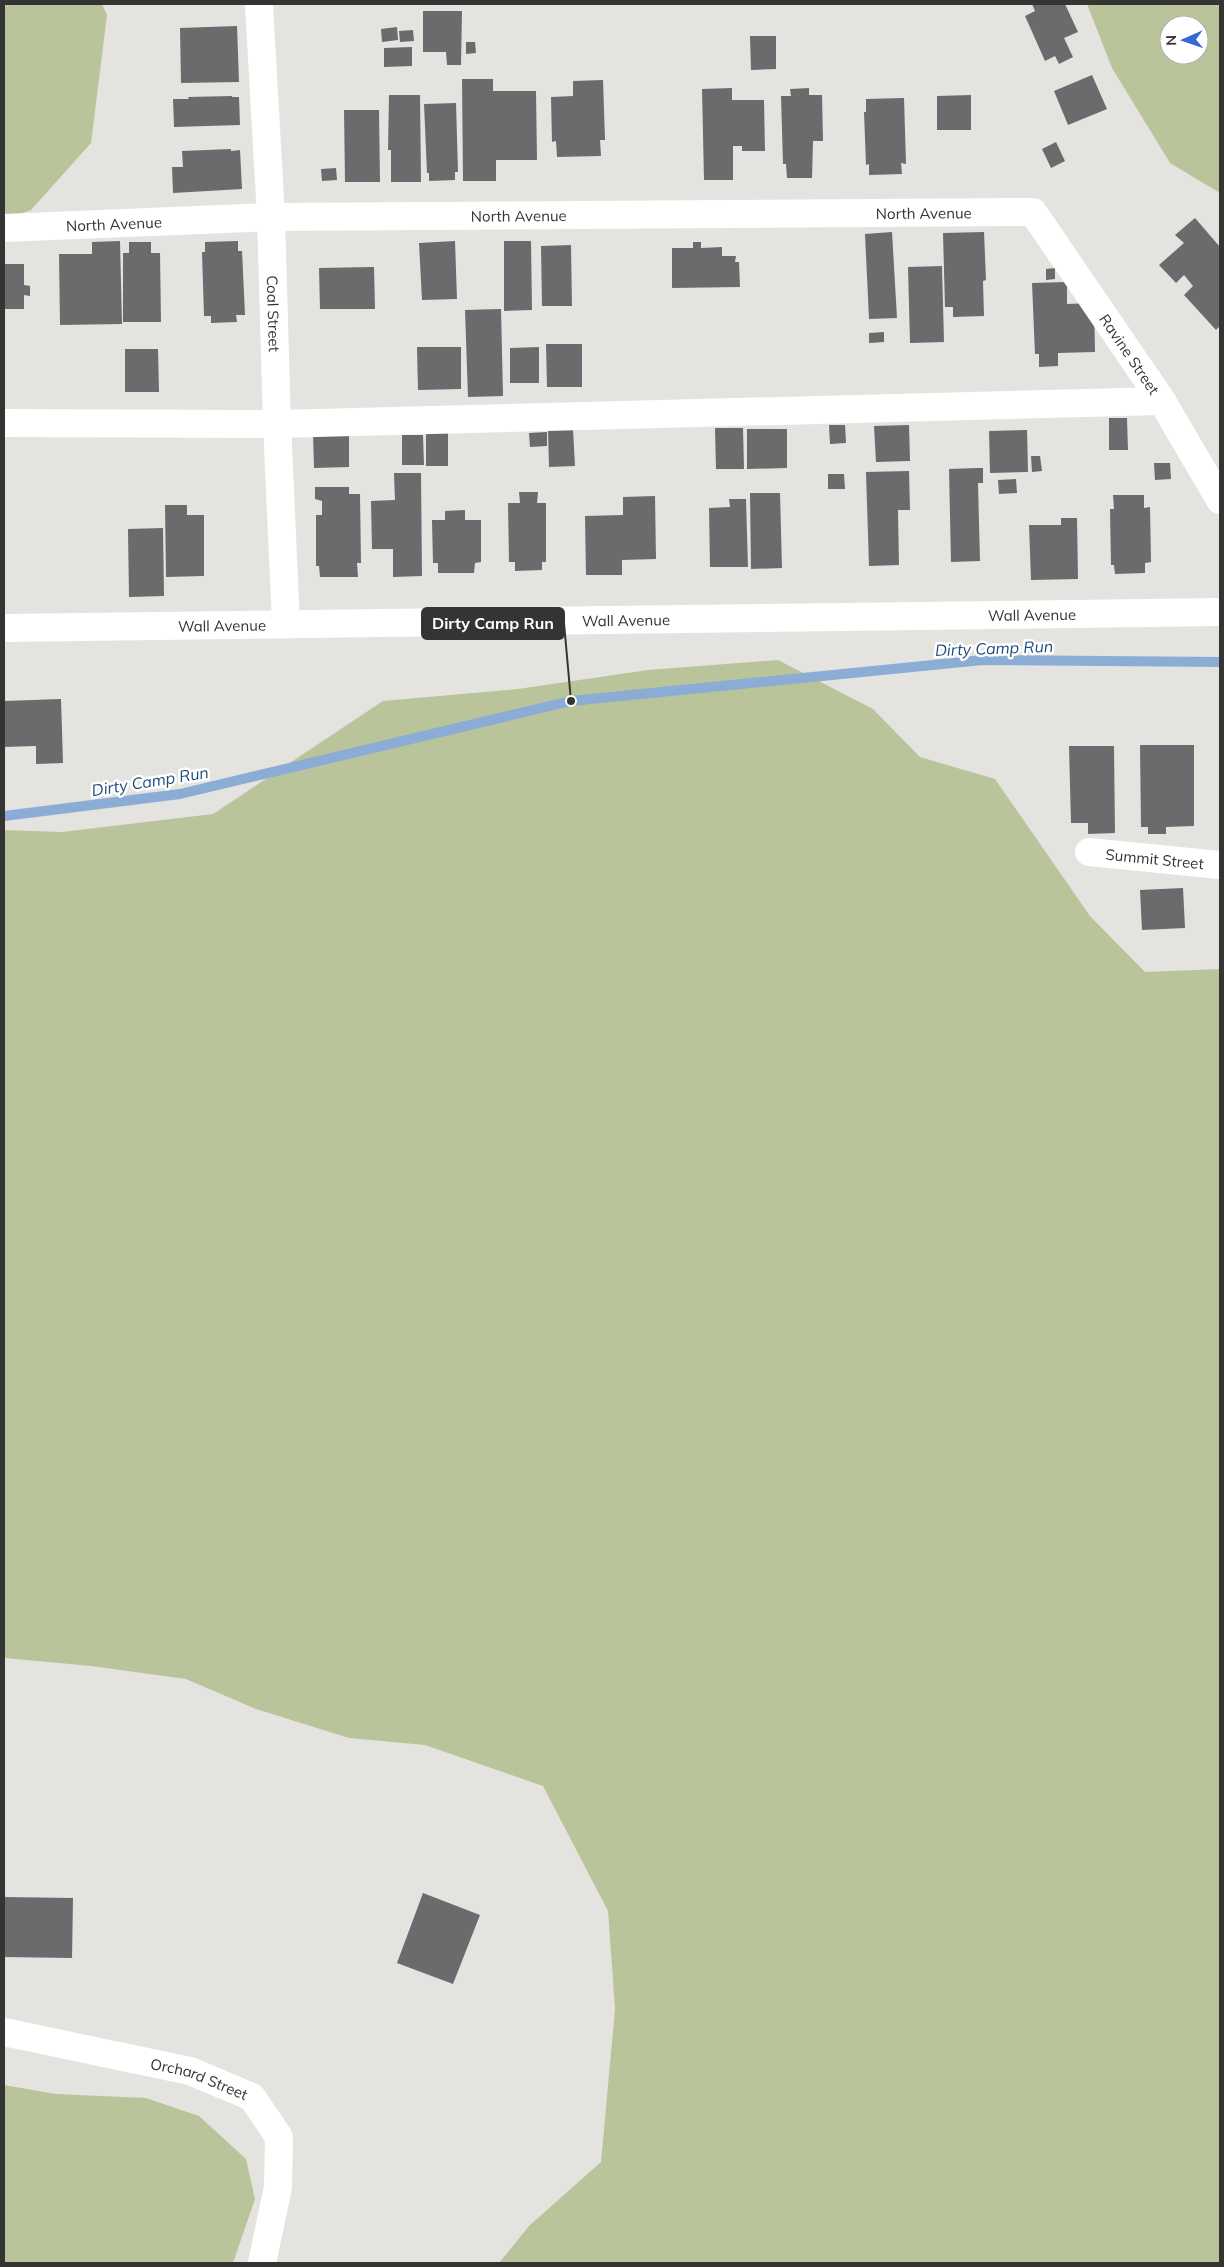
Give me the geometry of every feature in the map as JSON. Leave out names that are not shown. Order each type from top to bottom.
[{"type":"street","name":"Coal Street","points":[[258,4],[271,217],[277,424],[286,624]]},
{"type":"street","name":"North Avenue","points":[[4,228],[271,217],[1033,212]]},
{"type":"street","name":"Ravine Street","points":[[1033,212],[1162,401],[1220,500]]},
{"type":"street","points":[[4,423],[277,424],[1162,401]]},
{"type":"street","name":"Wall Avenue","points":[[4,628],[1220,612]]},
{"type":"street","name":"Summit Street","points":[[1089,852],[1220,865]]},
{"type":"street","name":"Orchard Street","points":[[4,2032],[190,2071],[252,2097],[279,2137],[278,2187],[262,2263]]},
{"type":"green space","points":[[4,4],[102,4],[107,15],[91,143],[31,210],[4,220]]},
{"type":"green space","points":[[1087,4],[1220,4],[1220,193],[1170,163],[1112,68]]},
{"type":"green space","points":[[778,660],[873,709],[920,757],[995,779],[1090,916],[1145,972],[1220,969],[1220,2263],[499,2263],[529,2226],[601,2162],[615,2009],[608,1911],[543,1786],[425,1745],[349,1738],[256,1709],[186,1679],[91,1666],[4,1658],[4,830],[62,832],[213,814],[383,701],[518,689],[648,670]]},
{"type":"green space","points":[[4,2085],[56,2094],[146,2098],[199,2116],[246,2159],[255,2199],[233,2263],[4,2263]]},
{"type":"building","points":[[1032,4],[1065,4],[1078,32],[1064,38],[1073,57],[1059,64],[1055,56],[1045,61],[1025,16],[1035,11]]},
{"type":"building","points":[[423,11],[462,11],[461,65],[447,65],[446,52],[423,52]]},
{"type":"building","points":[[237,26],[239,82],[181,83],[180,28]]},
{"type":"building","points":[[397,27],[398,40],[382,42],[381,29]]},
{"type":"building","points":[[413,30],[414,41],[400,42],[399,31]]},
{"type":"building","points":[[750,36],[776,36],[776,69],[751,70]]},
{"type":"building","points":[[466,42],[475,42],[476,53],[466,54]]},
{"type":"building","points":[[412,47],[412,66],[384,67],[384,48]]},
{"type":"building","points":[[1092,75],[1107,109],[1068,125],[1054,91]]},
{"type":"building","points":[[462,79],[493,79],[493,91],[536,91],[537,160],[496,160],[496,181],[463,181]]},
{"type":"building","points":[[603,80],[605,140],[600,140],[601,156],[557,157],[556,141],[552,142],[551,97],[573,96],[573,81]]},
{"type":"building","points":[[732,88],[732,100],[764,100],[765,151],[742,151],[742,146],[733,146],[733,180],[704,180],[702,89]]},
{"type":"building","points":[[809,88],[809,95],[822,95],[823,141],[813,141],[812,178],[787,178],[786,164],[783,164],[781,96],[791,96],[790,89]]},
{"type":"building","points":[[389,95],[420,95],[421,182],[391,182],[391,150],[388,150]]},
{"type":"building","points":[[971,95],[971,130],[937,130],[937,96]]},
{"type":"building","points":[[239,97],[240,125],[174,127],[173,99]]},
{"type":"building","points":[[904,98],[906,164],[901,163],[902,174],[869,175],[869,164],[866,165],[864,112],[866,112],[866,99]]},
{"type":"building","points":[[456,103],[458,172],[455,172],[455,180],[429,181],[424,104]]},
{"type":"building","points":[[344,110],[379,110],[380,182],[345,182]]},
{"type":"building","points":[[1056,142],[1065,161],[1051,168],[1042,149]]},
{"type":"building","points":[[231,149],[231,151],[240,150],[242,189],[173,193],[172,167],[183,167],[182,151]]},
{"type":"building","points":[[336,168],[337,180],[322,181],[321,169]]},
{"type":"building","points":[[1195,218],[1220,247],[1220,326],[1216,330],[1184,295],[1193,286],[1184,275],[1176,283],[1159,265],[1184,243],[1175,235]]},
{"type":"building","points":[[892,232],[897,318],[869,319],[865,234]]},
{"type":"building","points":[[984,232],[986,280],[983,281],[984,316],[953,317],[953,307],[945,307],[943,233]]},
{"type":"building","points":[[120,241],[122,324],[60,325],[59,254],[92,254],[92,242]]},
{"type":"building","points":[[238,241],[238,251],[242,251],[245,315],[236,315],[237,322],[211,323],[211,316],[204,316],[202,252],[205,252],[205,242]]},
{"type":"building","points":[[455,241],[457,299],[422,300],[419,243]]},
{"type":"building","points":[[504,241],[531,241],[532,310],[504,311]]},
{"type":"building","points":[[129,242],[151,242],[151,253],[160,253],[161,322],[123,322],[123,253],[129,253]]},
{"type":"building","points":[[693,242],[701,242],[701,248],[722,247],[722,256],[736,256],[735,262],[739,262],[740,287],[672,288],[672,248],[693,248]]},
{"type":"building","points":[[571,245],[572,306],[542,306],[541,246]]},
{"type":"building","points":[[4,264],[24,264],[24,285],[30,286],[30,296],[24,295],[24,309],[4,309]]},
{"type":"building","points":[[942,266],[944,342],[910,343],[908,267]]},
{"type":"building","points":[[374,267],[375,309],[320,309],[319,268]]},
{"type":"building","points":[[1055,268],[1055,279],[1046,280],[1046,269]]},
{"type":"building","points":[[1067,282],[1067,304],[1094,303],[1095,352],[1058,353],[1058,366],[1039,367],[1039,354],[1035,354],[1032,283]]},
{"type":"building","points":[[501,309],[503,396],[468,397],[465,310]]},
{"type":"building","points":[[884,332],[884,342],[869,343],[869,333]]},
{"type":"building","points":[[546,344],[582,344],[582,387],[547,387]]},
{"type":"building","points":[[417,347],[461,347],[461,389],[418,390]]},
{"type":"building","points":[[539,347],[539,383],[510,383],[510,348]]},
{"type":"building","points":[[125,349],[158,349],[159,392],[125,392]]},
{"type":"building","points":[[1109,418],[1127,418],[1128,450],[1109,450]]},
{"type":"building","points":[[829,425],[845,425],[846,443],[830,444]]},
{"type":"building","points":[[909,425],[910,461],[876,462],[874,426]]},
{"type":"building","points":[[715,428],[743,428],[744,469],[716,469]]},
{"type":"building","points":[[573,429],[575,466],[549,467],[548,430]]},
{"type":"building","points":[[747,429],[787,429],[787,468],[747,469]]},
{"type":"building","points":[[1027,430],[1028,472],[990,473],[989,431]]},
{"type":"building","points":[[349,431],[349,467],[314,468],[313,432]]},
{"type":"building","points":[[448,432],[448,466],[426,466],[426,433]]},
{"type":"building","points":[[547,432],[547,446],[530,447],[529,433]]},
{"type":"building","points":[[402,435],[423,435],[424,465],[402,465]]},
{"type":"building","points":[[1031,456],[1040,456],[1042,471],[1032,472]]},
{"type":"building","points":[[1154,463],[1170,463],[1171,479],[1155,480]]},
{"type":"building","points":[[983,468],[983,483],[978,483],[980,561],[951,562],[949,469]]},
{"type":"building","points":[[909,471],[910,510],[898,510],[899,565],[869,566],[866,472]]},
{"type":"building","points":[[394,473],[421,473],[422,576],[393,577],[393,549],[372,549],[371,501],[395,500]]},
{"type":"building","points":[[828,474],[844,474],[845,489],[828,489]]},
{"type":"building","points":[[1016,479],[1017,493],[999,494],[998,480]]},
{"type":"building","points":[[315,487],[349,487],[349,494],[360,494],[361,563],[357,563],[358,577],[320,577],[319,566],[316,566],[316,515],[322,515],[322,501],[315,499]]},
{"type":"building","points":[[519,492],[538,492],[537,503],[546,503],[546,562],[542,562],[542,570],[515,571],[515,562],[509,562],[508,503],[520,503]]},
{"type":"building","points":[[750,493],[780,493],[782,568],[751,569]]},
{"type":"building","points":[[1113,495],[1144,495],[1144,508],[1150,507],[1151,562],[1145,563],[1145,573],[1115,574],[1114,565],[1111,565],[1110,509],[1114,509]]},
{"type":"building","points":[[655,496],[656,559],[622,560],[622,575],[586,575],[585,516],[623,515],[623,497]]},
{"type":"building","points":[[729,499],[746,499],[748,567],[710,567],[709,508],[730,507]]},
{"type":"building","points":[[165,505],[187,505],[187,515],[204,515],[204,576],[166,577]]},
{"type":"building","points":[[465,510],[465,520],[481,520],[481,562],[475,563],[474,573],[438,573],[438,563],[433,563],[432,520],[445,520],[445,511]]},
{"type":"building","points":[[1061,518],[1077,518],[1078,579],[1031,580],[1029,525],[1061,525]]},
{"type":"building","points":[[163,528],[164,596],[129,597],[128,529]]},
{"type":"building","points":[[61,699],[63,763],[36,764],[36,746],[4,747],[4,701]]},
{"type":"building","points":[[1140,745],[1194,745],[1194,826],[1166,827],[1166,834],[1148,834],[1148,827],[1141,827]]},
{"type":"building","points":[[1069,746],[1114,746],[1115,833],[1088,834],[1088,823],[1071,823]]},
{"type":"building","points":[[1183,888],[1185,928],[1142,930],[1140,890]]},
{"type":"building","points":[[423,1893],[480,1915],[453,1984],[397,1963]]},
{"type":"building","points":[[4,1897],[73,1898],[72,1958],[4,1957]]},
{"type":"waterway","name":"Dirty Camp Run","points":[[4,816],[180,794],[571,701],[983,660],[1220,662]]},
{"type":"place","name":"Dirty Camp Run","points":[[571,701]]}]
